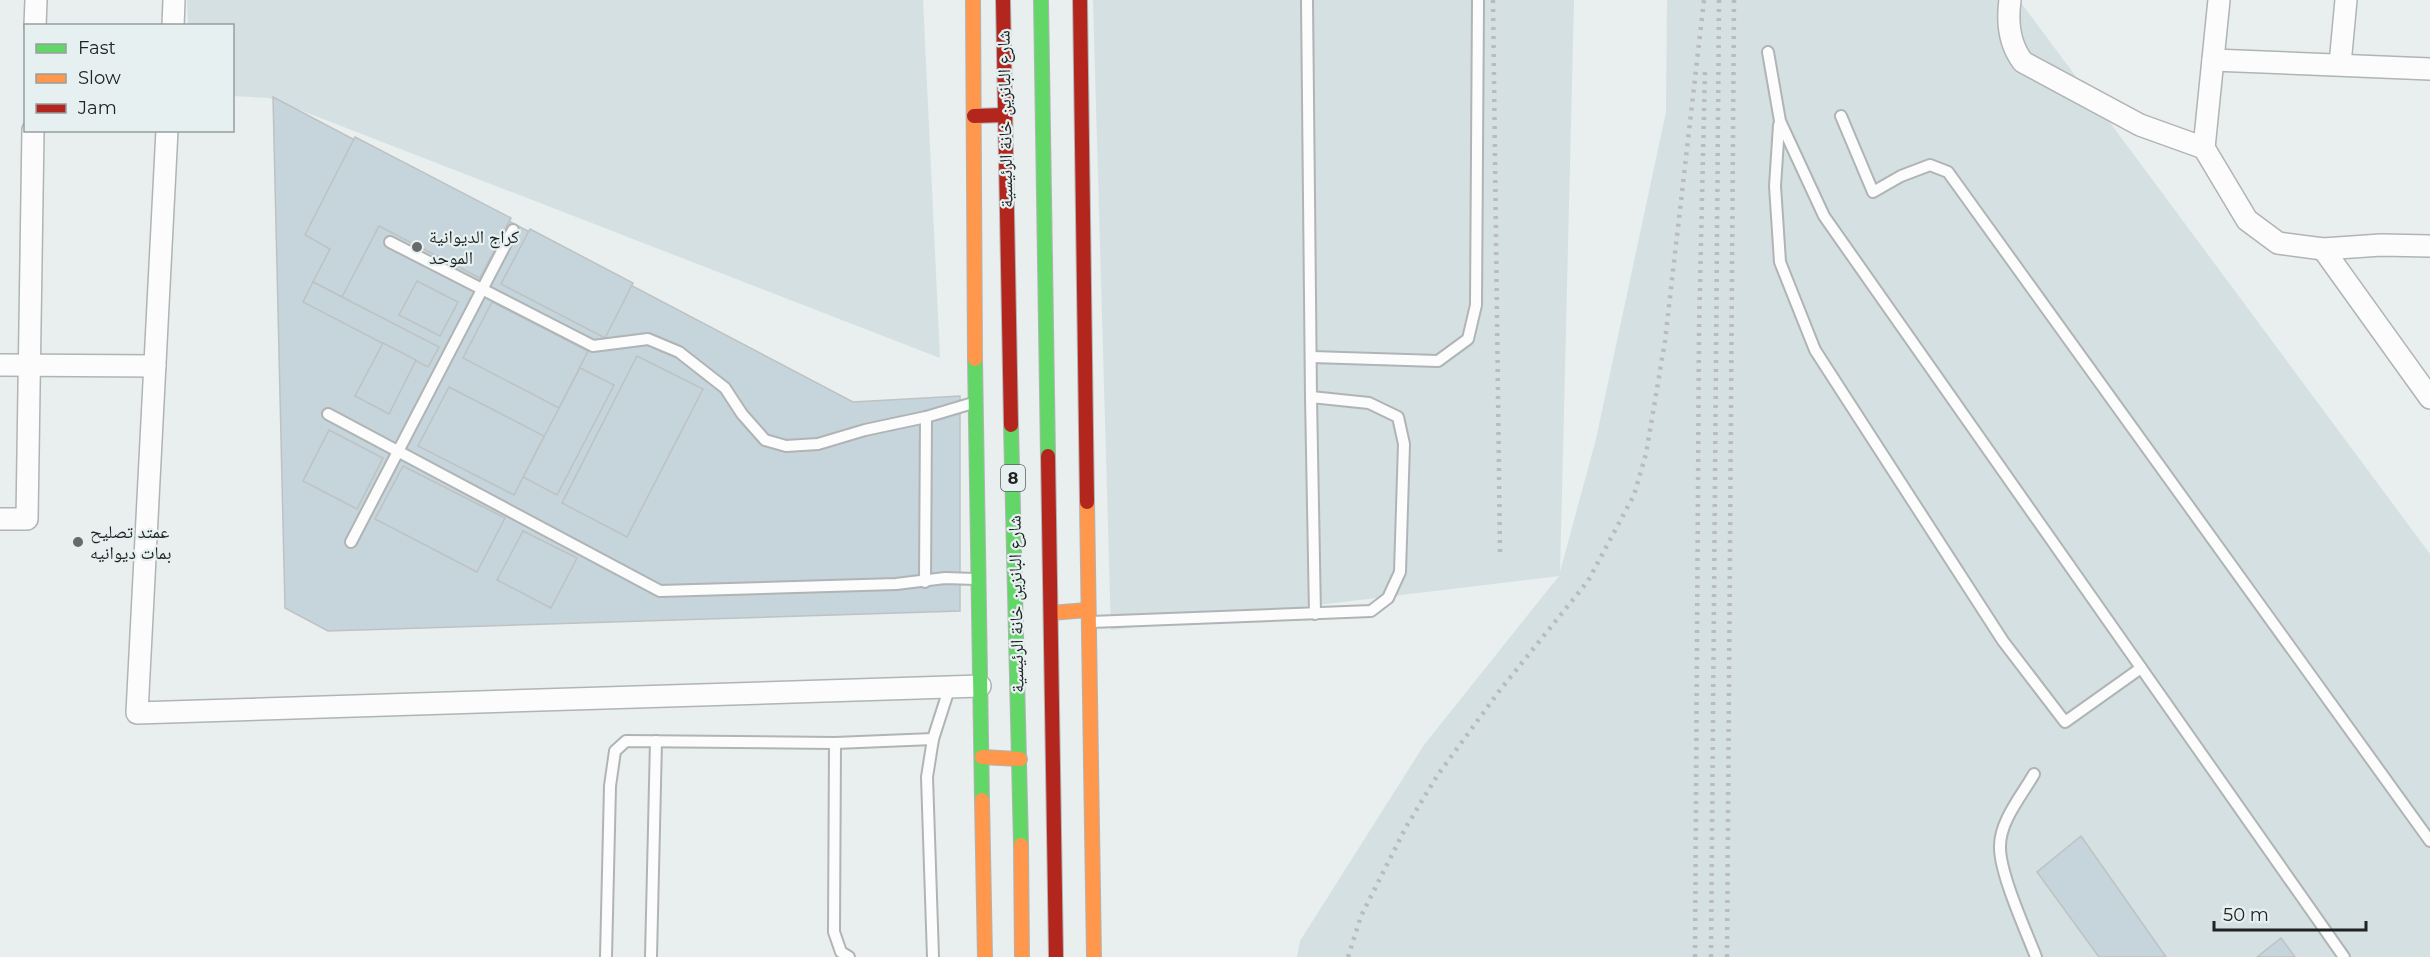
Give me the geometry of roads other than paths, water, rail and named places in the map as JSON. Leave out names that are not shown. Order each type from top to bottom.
[{"type":"main road","points":[[973,0],[978,579],[985,957]]},
{"type":"main road","name":"شارع البانزين خانة الرئيسية","points":[[1003,0],[1020,759],[1022,957]]},
{"type":"main road","name":"شارع البانزين خانة الرئيسية","points":[[1041,0],[1056,957]]},
{"type":"main road","points":[[1080,0],[1094,957]]},
{"type":"main road","points":[[974,116],[1004,115]]},
{"type":"main road","points":[[1050,613],[1088,616]]},
{"type":"main road","points":[[982,757],[1020,759]]},
{"type":"street","points":[[35,24],[36,0]]},
{"type":"street","points":[[173,24],[174,0]]},
{"type":"street","points":[[2010,0],[2008,15],[2011,39],[2016,53],[2023,62],[2140,125],[2204,148]]},
{"type":"street","points":[[2219,0],[2204,148],[2247,220],[2278,243],[2323,249],[2381,245],[2430,246]]},
{"type":"street","points":[[2340,64],[2346,0]]},
{"type":"street","points":[[2213,60],[2430,69]]},
{"type":"street","points":[[0,519],[27,519],[33,132]]},
{"type":"street","points":[[167,132],[137,712],[980,686]]},
{"type":"street","points":[[2323,249],[2430,398]]},
{"type":"street","points":[[0,365],[155,366]]},
{"type":"lane","points":[[1307,0],[1315,614]]},
{"type":"lane","points":[[1312,357],[1438,361],[1468,339],[1476,305],[1478,0]]},
{"type":"lane","points":[[1768,52],[1780,121],[1776,186],[1780,262],[1815,350],[2003,641],[2065,722],[2141,668]]},
{"type":"lane","points":[[1841,116],[1873,192],[1901,176],[1930,165],[1948,172],[2430,841]]},
{"type":"lane","points":[[1780,121],[1824,216],[2344,957]]},
{"type":"lane","points":[[351,543],[513,230]]},
{"type":"lane","points":[[390,242],[592,346],[648,339],[679,352],[725,388],[742,414],[765,440],[786,446],[818,444],[865,430],[946,413],[976,402]]},
{"type":"lane","points":[[1088,616],[1315,614],[1371,611],[1388,598],[1400,572],[1404,444],[1398,417],[1370,403],[1311,397]]},
{"type":"lane","points":[[328,414],[660,591],[925,582],[945,578],[978,579]]},
{"type":"lane","points":[[925,582],[926,417]]},
{"type":"lane","points":[[933,957],[927,777],[933,740],[950,686]]},
{"type":"lane","points":[[606,957],[610,786],[615,751],[626,741],[835,743],[933,740]]},
{"type":"lane","points":[[651,957],[656,741]]},
{"type":"lane","points":[[835,743],[834,932],[841,952],[849,957]]},
{"type":"lane","points":[[2034,774],[2007,819],[2000,846],[2008,884],[2036,957]]},
{"type":"railway","points":[[1493,0],[1500,552]]},
{"type":"railway","points":[[1348,957],[1361,916],[1406,827],[1437,776],[1500,690],[1588,581],[1634,495],[1646,454],[1665,341],[1704,0]]},
{"type":"railway","points":[[1711,957],[1719,0]]},
{"type":"railway","points":[[1727,957],[1734,0]]},
{"type":"railway","points":[[1695,957],[1699,331],[1705,69]]},
{"type":"place","name":"كراج الديوانية الموحد","points":[[417,247]]},
{"type":"place","name":"عمتد تصليح بمات ديوانيه","points":[[78,542]]}]
